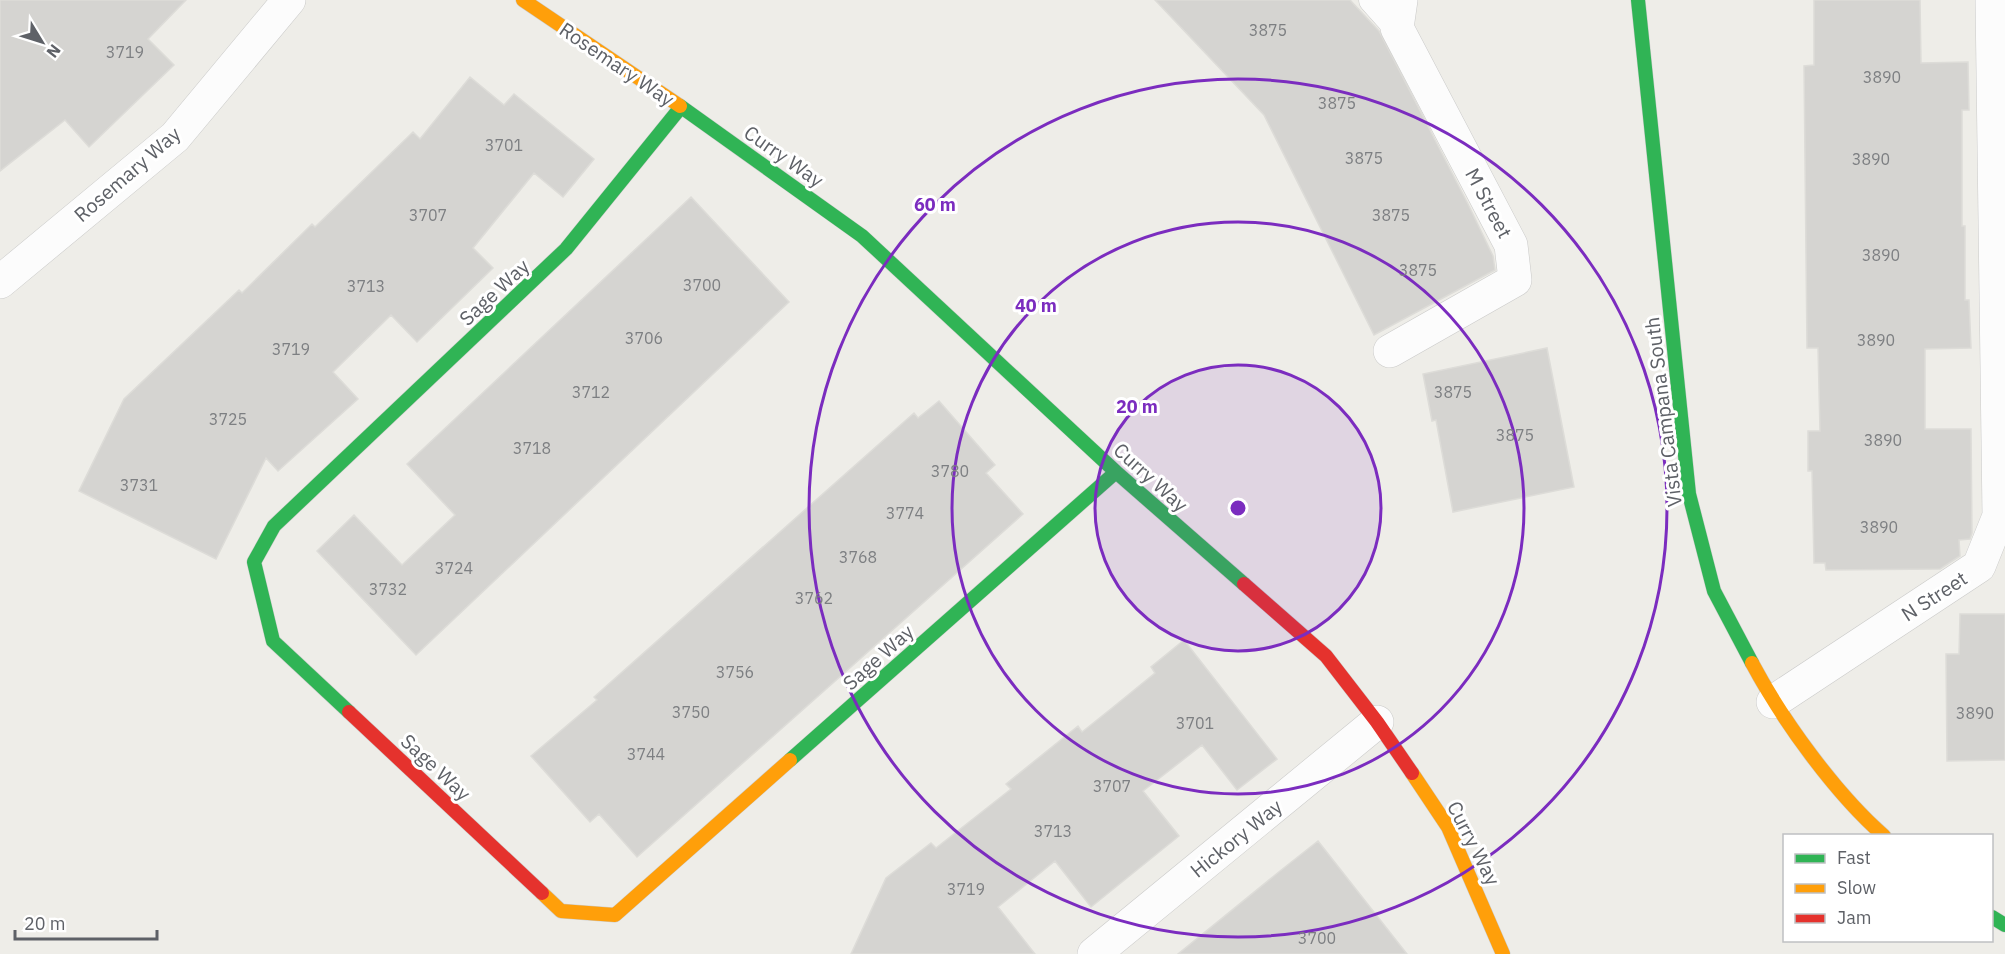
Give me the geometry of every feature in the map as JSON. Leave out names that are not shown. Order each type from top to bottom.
[{"type":"street","name":"Rosemary Way","points":[[0,282],[175,137],[290,0]]},
{"type":"street","name":"Rosemary Way","points":[[523,0],[681,107]]},
{"type":"street","name":"Vista Campana South","points":[[1638,0],[1689,495],[1714,591],[1773,702],[1859,814],[1882,834]]},
{"type":"street","name":"N Street","points":[[1773,702],[1979,566],[1999,516],[1992,0]]},
{"type":"street","name":"M Street","points":[[1390,351],[1515,280],[1511,245],[1399,14]]},
{"type":"street","name":"Sage Way","points":[[681,107],[566,249],[274,526],[254,562],[273,641],[561,911],[615,915],[1116,472]]},
{"type":"street","name":"Curry Way","points":[[681,107],[862,236],[1116,472],[1326,656],[1377,722],[1448,827],[1503,954]]},
{"type":"street","name":"Hickory Way","points":[[1094,954],[1377,722]]},
{"type":"lane","points":[[1372,0],[1399,14]]},
{"type":"building","points":[[0,0],[186,0],[148,39],[174,65],[89,147],[65,120],[0,171]]},
{"type":"building","points":[[1155,0],[1350,0],[1379,31],[1468,204],[1493,256],[1495,270],[1374,335],[1264,115]]},
{"type":"building","points":[[1814,0],[1920,0],[1921,63],[1968,62],[1969,110],[1962,110],[1962,226],[1965,226],[1965,300],[1969,300],[1971,348],[1925,349],[1925,429],[1971,429],[1972,533],[1970,539],[1959,540],[1960,556],[1940,569],[1826,570],[1825,563],[1814,563],[1812,471],[1808,471],[1808,431],[1820,431],[1818,348],[1807,348],[1804,66],[1814,65]]},
{"type":"building","points":[[470,77],[504,105],[514,94],[594,159],[563,197],[534,173],[473,248],[493,268],[417,342],[391,315],[333,372],[358,399],[278,471],[266,458],[216,559],[79,491],[124,399],[239,290],[242,293],[312,224],[315,227],[413,132],[420,139]]},
{"type":"building","points":[[691,197],[789,302],[416,655],[317,551],[354,515],[402,565],[455,515],[407,464]]},
{"type":"building","points":[[1547,348],[1574,487],[1453,512],[1436,420],[1432,421],[1423,374]]},
{"type":"building","points":[[939,401],[995,465],[986,473],[1023,514],[637,857],[599,814],[590,822],[531,756],[597,700],[594,697],[914,413],[918,418]]},
{"type":"building","points":[[1960,614],[2005,614],[2005,760],[1947,761],[1946,654],[1959,654]]},
{"type":"building","points":[[1184,640],[1277,759],[1237,790],[1202,745],[1143,791],[1179,836],[1091,907],[1055,861],[998,907],[1035,954],[851,954],[886,878],[931,843],[936,848],[1011,789],[1006,784],[1078,726],[1082,732],[1112,708],[1155,673],[1151,667]]},
{"type":"building","points":[[1318,841],[1407,954],[1178,954],[1280,871]]},
{"type":"traffic: fast","points":[[1638,0],[1689,494],[1714,591],[1752,663]]},
{"type":"traffic: fast","points":[[680,106],[862,236],[1116,472],[1244,584]]},
{"type":"traffic: fast","points":[[349,712],[273,641],[254,562],[274,526],[566,249],[681,107]]},
{"type":"traffic: fast","points":[[790,760],[1116,472]]},
{"type":"traffic: fast","points":[[1993,918],[2005,925]]},
{"type":"traffic: slow","points":[[523,0],[680,106]]},
{"type":"traffic: slow","points":[[1752,663],[1794,732],[1811,755],[1847,799],[1882,834]]},
{"type":"traffic: slow","points":[[542,893],[561,911],[615,915],[790,760]]},
{"type":"traffic: slow","points":[[1412,773],[1448,827],[1503,954]]},
{"type":"traffic: jam","points":[[1244,584],[1326,656],[1377,722],[1412,773]]},
{"type":"traffic: jam","points":[[349,712],[542,893]]}]
